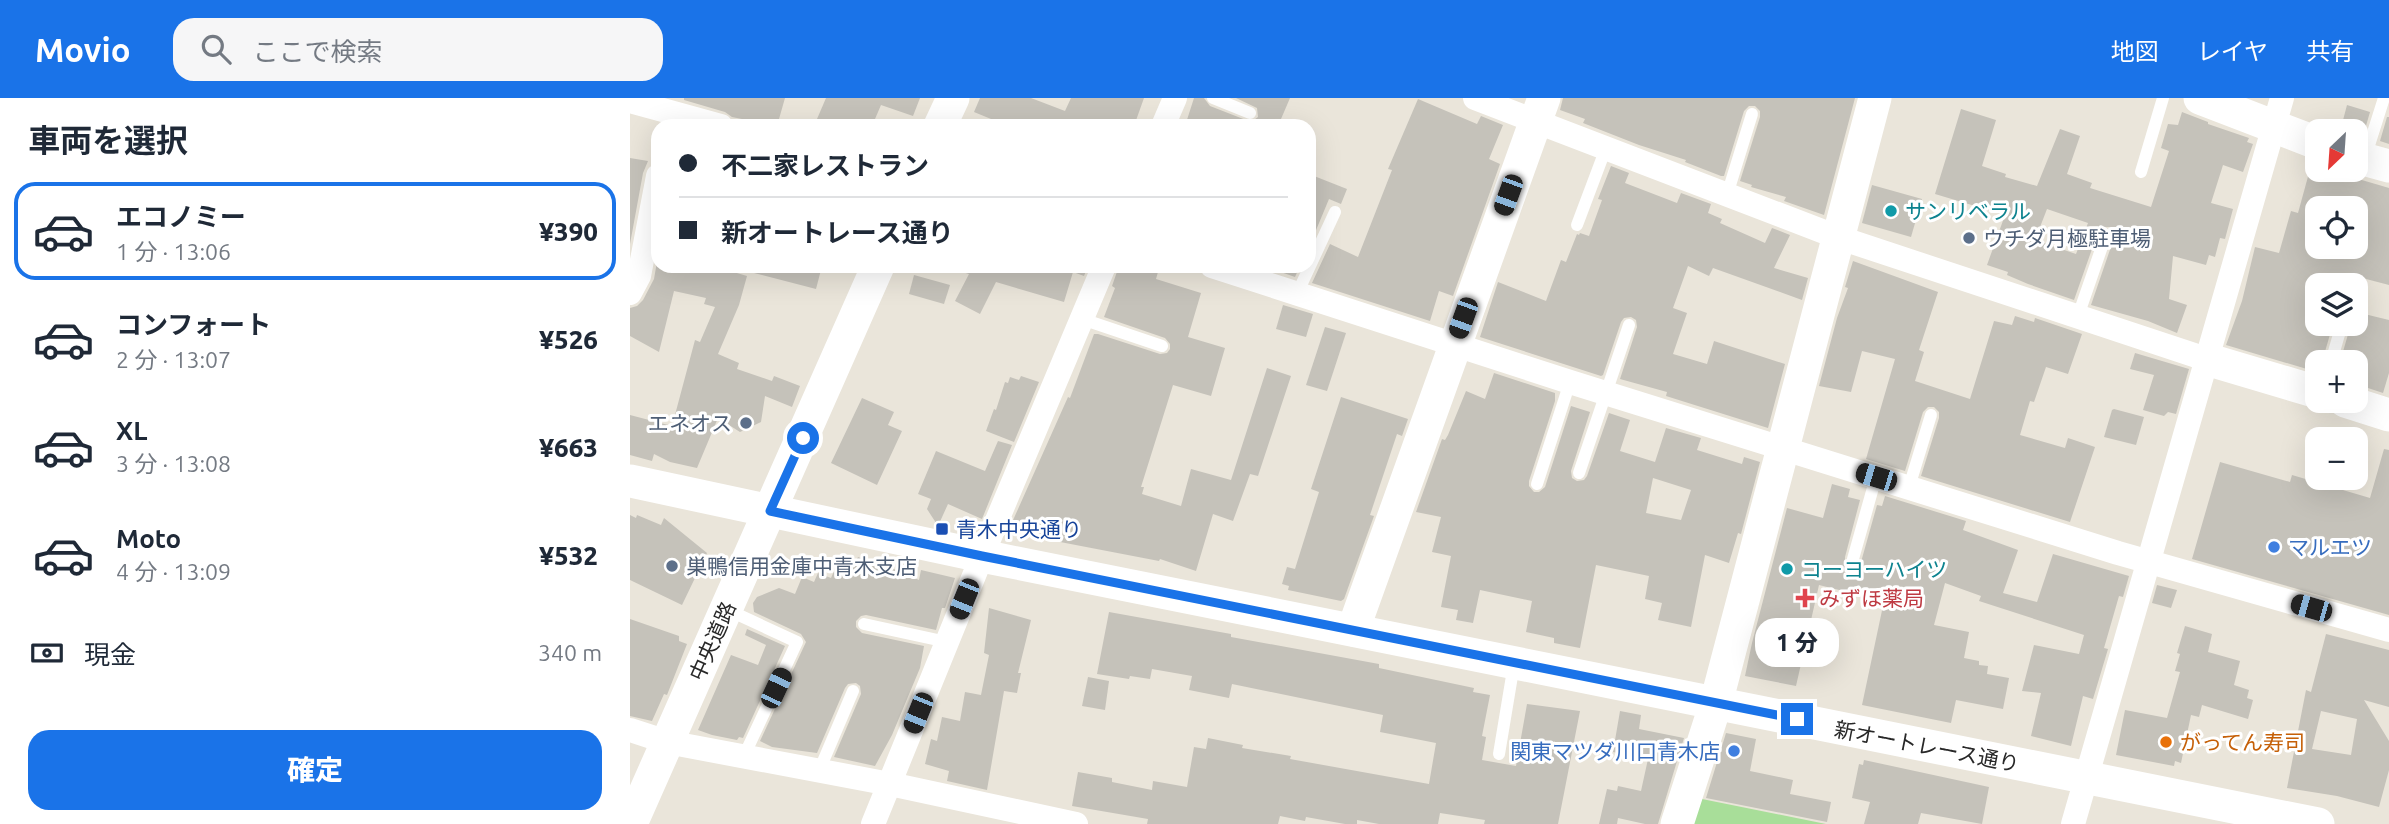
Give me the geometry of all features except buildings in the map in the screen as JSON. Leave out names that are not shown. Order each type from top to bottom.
[{"type":"street","points":[[943,119],[953,98]]},
{"type":"street","points":[[1166,119],[1175,98]]},
{"type":"street","points":[[1475,98],[1540,110],[1606,148],[1840,238],[2206,359],[2305,388]]},
{"type":"street","points":[[1677,824],[1716,703],[1875,98]]},
{"type":"street","points":[[2200,98],[2277,113],[2305,134]]},
{"type":"street","points":[[630,101],[696,119]]},
{"type":"street","points":[[1353,630],[1540,110]]},
{"type":"street","points":[[2073,824],[2277,113]]},
{"type":"street","points":[[633,281],[651,205]]},
{"type":"street","name":"中央道路","points":[[631,824],[875,273]]},
{"type":"street","points":[[873,824],[1101,273]]},
{"type":"street","points":[[1233,273],[1570,382],[2148,562],[2389,630]]},
{"type":"street","points":[[2368,406],[2388,411]]},
{"type":"street","name":"新オートレース通り","points":[[630,481],[982,556],[2086,778],[2223,809],[2285,821],[2318,824]]},
{"type":"street","points":[[630,730],[667,742],[890,784],[1076,824]]},
{"type":"lane","points":[[1213,98],[1250,113]]},
{"type":"lane","points":[[2141,172],[2163,98]]},
{"type":"lane","points":[[2370,161],[2384,98]]},
{"type":"lane","points":[[1727,195],[1752,114]]},
{"type":"lane","points":[[1577,225],[1606,148]]},
{"type":"lane","points":[[1316,253],[1335,212]]},
{"type":"lane","points":[[2078,316],[2106,235]]},
{"type":"lane","points":[[1297,294],[1307,273]]},
{"type":"lane","points":[[1082,320],[1162,346]]},
{"type":"lane","points":[[1579,472],[1629,325]]},
{"type":"lane","points":[[1537,484],[1570,382]]},
{"type":"lane","points":[[1909,487],[1931,415]]},
{"type":"lane","points":[[1853,559],[1876,477]]},
{"type":"lane","points":[[726,610],[797,642],[744,756]]},
{"type":"lane","points":[[864,624],[947,642]]},
{"type":"lane","points":[[1499,754],[1515,662]]},
{"type":"lane","points":[[819,771],[853,691]]},
{"type":"green space","points":[[1702,799],[1826,824],[1693,824]]},
{"type":"place","name":"サンリベラル","points":[[1891,211]]},
{"type":"place","name":"ウチダ月極駐車場","points":[[1969,238]]},
{"type":"place","name":"エネオス","points":[[746,423]]},
{"type":"place","name":"青木中央通り","points":[[942,529]]},
{"type":"place","name":"マルエツ","points":[[2274,547]]},
{"type":"place","name":"巣鴨信用金庫中青木支店","points":[[672,566]]},
{"type":"place","name":"コーヨーハイツ","points":[[1787,569]]},
{"type":"place","name":"みずほ薬局","points":[[1805,598]]},
{"type":"place","name":"がってん寿司","points":[[2166,742]]},
{"type":"place","name":"関東マツダ川口青木店","points":[[1734,751]]},
{"type":"route","points":[[803,438],[770,511],[1797,719]]}]
